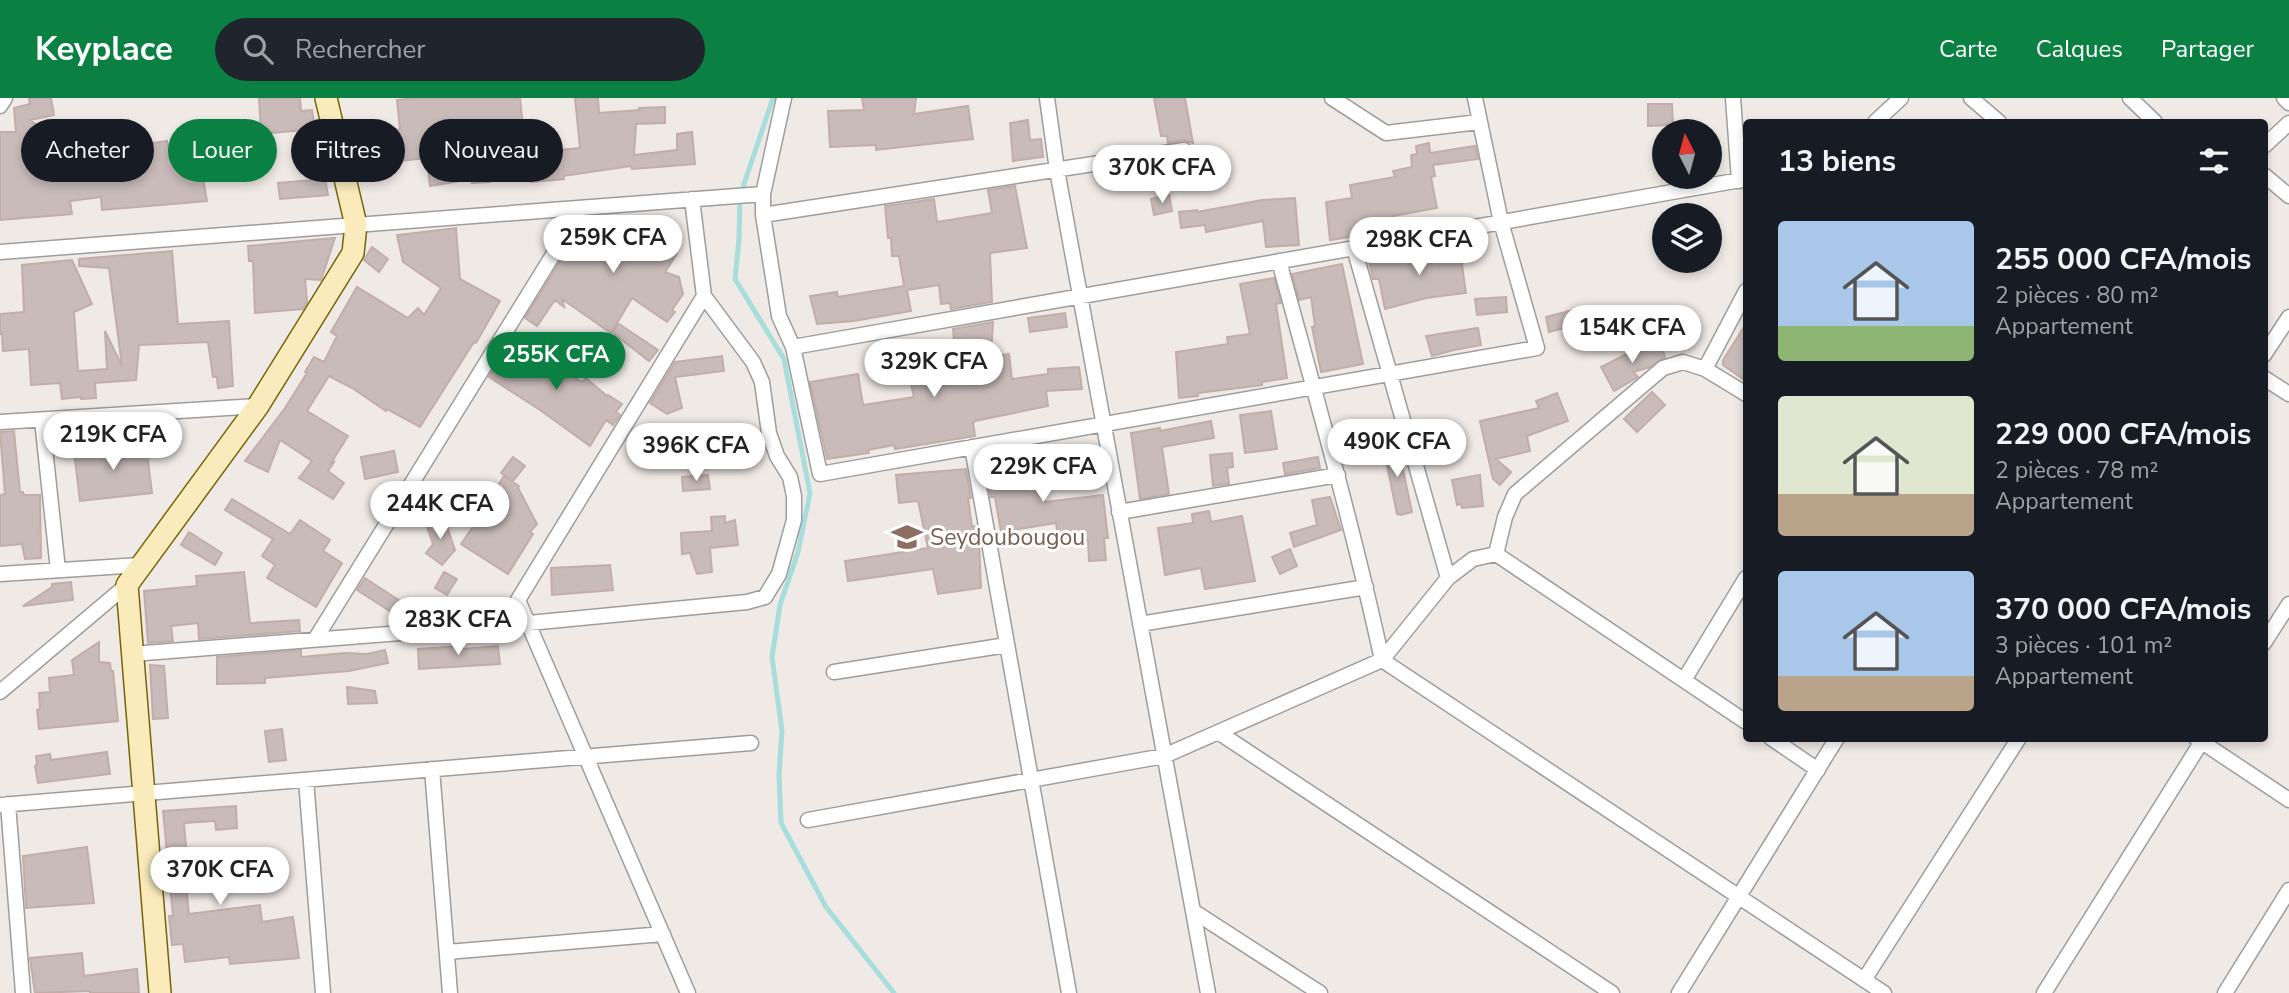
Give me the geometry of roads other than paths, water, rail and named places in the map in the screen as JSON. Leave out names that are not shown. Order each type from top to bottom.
[{"type":"street","points":[[0,106],[5,98]]},
{"type":"street","points":[[0,692],[127,585],[258,407],[353,253],[356,225],[326,98]]},
{"type":"street","points":[[784,98],[763,194],[763,215],[779,316],[793,346],[820,474],[1537,348],[1501,222],[1475,98]]},
{"type":"street","points":[[1047,98],[1056,170],[1208,993]]},
{"type":"street","points":[[1332,98],[1386,133],[1479,122]]},
{"type":"street","points":[[793,346],[1743,180],[1733,98]]},
{"type":"street","points":[[1878,119],[1901,98]]},
{"type":"street","points":[[1971,98],[1996,119]]},
{"type":"street","points":[[2130,98],[2152,119]]},
{"type":"street","points":[[2284,98],[2289,103]]},
{"type":"street","points":[[2268,142],[2289,123]]},
{"type":"street","points":[[763,215],[1184,150]]},
{"type":"street","points":[[2268,178],[2289,196]]},
{"type":"street","points":[[0,252],[763,194]]},
{"type":"street","points":[[132,653],[528,623],[747,602],[765,597],[779,574],[794,520],[794,496],[790,477],[777,456],[769,433],[761,382],[753,362],[704,296],[692,199]]},
{"type":"street","points":[[316,638],[582,208]]},
{"type":"street","points":[[1354,248],[1448,578]]},
{"type":"street","points":[[1279,261],[1338,475],[1382,660],[1884,993]]},
{"type":"street","points":[[688,993],[519,600],[704,296]]},
{"type":"street","points":[[1705,369],[1743,297]]},
{"type":"street","points":[[2268,349],[2289,317]]},
{"type":"street","points":[[1496,554],[1504,517],[1515,494],[1663,368],[1682,362],[1705,369],[1743,392]]},
{"type":"street","points":[[2268,381],[2289,394]]},
{"type":"street","points":[[0,422],[258,407]]},
{"type":"street","points":[[42,420],[58,570]]},
{"type":"street","points":[[972,447],[1069,993]]},
{"type":"street","points":[[1119,512],[1338,475]]},
{"type":"street","points":[[807,820],[1164,756],[1382,660],[1448,578],[1473,559],[1496,554],[1743,720]]},
{"type":"street","points":[[0,574],[140,565]]},
{"type":"street","points":[[1684,680],[1743,583]]},
{"type":"street","points":[[127,585],[160,993]]},
{"type":"street","points":[[1140,624],[1366,587]]},
{"type":"street","points":[[2268,637],[2289,604]]},
{"type":"street","points":[[834,672],[1007,645]]},
{"type":"street","points":[[1218,732],[1612,993]]},
{"type":"street","points":[[1778,742],[1818,770]]},
{"type":"street","points":[[1679,993],[1835,742]]},
{"type":"street","points":[[1864,980],[2016,742]]},
{"type":"street","points":[[2044,993],[2200,742]]},
{"type":"street","points":[[2204,742],[2289,800]]},
{"type":"street","points":[[23,993],[4,805],[751,743]]},
{"type":"street","points":[[432,769],[450,993]]},
{"type":"street","points":[[306,780],[323,993]]},
{"type":"street","points":[[2225,993],[2289,890]]},
{"type":"street","points":[[1192,911],[1314,991]]},
{"type":"street","points":[[447,952],[663,934]]},
{"type":"waterway","points":[[773,98],[740,196],[735,279],[784,359],[810,493],[798,552],[780,605],[772,657],[782,731],[779,774],[781,823],[826,907],[894,993]]},
{"type":"place","name":"Seydoubougou","points":[[907,537]]}]
